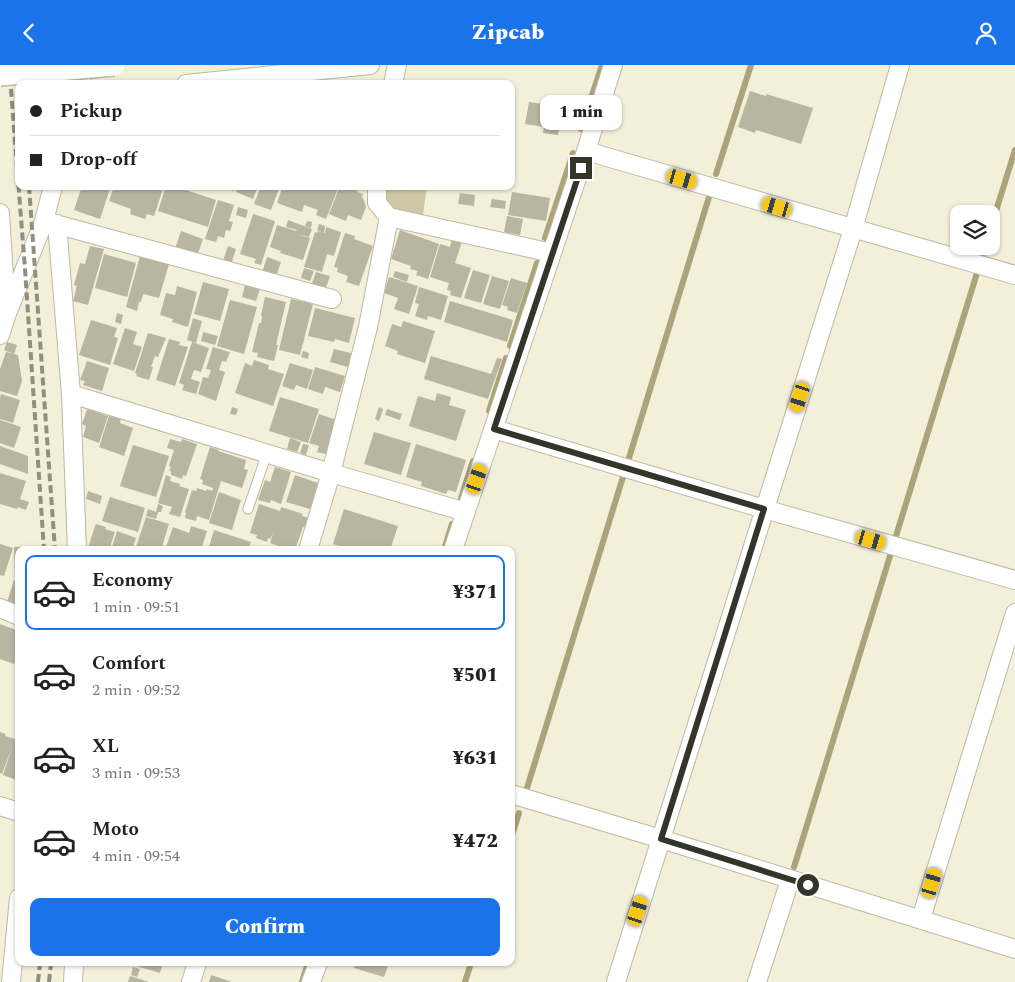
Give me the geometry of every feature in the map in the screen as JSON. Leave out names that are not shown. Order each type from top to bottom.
[{"type":"street","points":[[81,80],[85,65]]},
{"type":"street","points":[[0,75],[114,65]]},
{"type":"street","points":[[244,80],[370,65]]},
{"type":"street","points":[[394,80],[397,65]]},
{"type":"street","points":[[454,546],[613,65]]},
{"type":"street","points":[[616,982],[853,229],[900,65]]},
{"type":"street","points":[[586,151],[1015,275]]},
{"type":"street","points":[[53,190],[51,222],[71,394],[78,546]]},
{"type":"street","points":[[377,190],[377,203],[389,217],[552,253]]},
{"type":"street","points":[[0,213],[4,309],[0,335]]},
{"type":"street","points":[[309,546],[331,473],[368,327],[389,217]]},
{"type":"street","points":[[51,222],[332,299]]},
{"type":"street","points":[[4,309],[51,222]]},
{"type":"street","points":[[71,394],[466,512]]},
{"type":"street","points":[[494,429],[764,509],[1015,580]]},
{"type":"street","points":[[0,609],[15,615]]},
{"type":"street","points":[[921,919],[1015,613]]},
{"type":"street","points":[[515,795],[1015,949]]},
{"type":"street","points":[[0,806],[15,812]]},
{"type":"street","points":[[757,982],[790,880]]},
{"type":"street","points":[[8,979],[15,927]]},
{"type":"street","points":[[73,982],[74,966]]},
{"type":"street","points":[[191,982],[196,966]]},
{"type":"street","points":[[311,982],[317,966]]},
{"type":"lane","points":[[248,509],[267,453]]},
{"type":"shaded area","points":[[384,190],[426,190],[423,215],[388,207],[383,197]]},
{"type":"building","points":[[750,91],[813,108],[801,144],[756,130],[755,133],[738,127]]},
{"type":"building","points":[[529,102],[563,107],[558,135],[543,133],[544,127],[525,124]]},
{"type":"building","points":[[81,190],[110,190],[100,219],[74,210]]},
{"type":"building","points":[[113,190],[163,190],[154,216],[147,214],[145,219],[130,214],[131,209],[109,201]]},
{"type":"building","points":[[165,190],[186,190],[216,200],[208,227],[158,211]]},
{"type":"building","points":[[237,190],[256,190],[253,199],[236,192]]},
{"type":"building","points":[[259,190],[278,190],[271,210],[254,204]]},
{"type":"building","points":[[282,190],[337,190],[326,219],[316,215],[318,210],[304,205],[302,212],[277,203]]},
{"type":"building","points":[[338,190],[358,190],[357,192],[363,194],[362,198],[366,207],[361,220],[348,215],[346,221],[329,214]]},
{"type":"building","points":[[512,192],[550,198],[546,221],[508,215]]},
{"type":"building","points":[[460,193],[475,195],[474,206],[458,204]]},
{"type":"building","points":[[492,199],[506,201],[505,209],[490,207]]},
{"type":"building","points":[[218,200],[234,205],[229,221],[233,222],[230,231],[226,230],[224,238],[218,236],[216,242],[205,239]]},
{"type":"building","points":[[238,207],[248,210],[246,218],[236,215]]},
{"type":"building","points":[[253,214],[275,221],[261,265],[254,263],[256,259],[240,254]]},
{"type":"building","points":[[507,216],[523,219],[520,235],[504,232]]},
{"type":"building","points":[[288,220],[312,229],[309,237],[295,234],[310,238],[303,260],[280,253],[281,251],[270,247],[277,225],[297,230],[286,227]]},
{"type":"building","points":[[307,221],[312,222],[311,228],[305,226]]},
{"type":"building","points":[[319,224],[325,226],[324,233],[317,230]]},
{"type":"building","points":[[326,227],[341,232],[334,256],[327,254],[322,272],[304,267],[315,232],[325,233]]},
{"type":"building","points":[[400,230],[439,244],[428,279],[416,275],[418,271],[410,269],[411,266],[391,259]]},
{"type":"building","points":[[181,231],[203,239],[197,256],[175,249]]},
{"type":"building","points":[[345,233],[355,236],[354,239],[373,246],[359,286],[346,282],[348,276],[337,272],[338,268],[334,267]]},
{"type":"building","points":[[452,239],[462,242],[455,263],[471,268],[461,298],[450,295],[451,291],[447,290],[449,283],[430,277],[440,244],[450,247]]},
{"type":"building","points":[[90,246],[104,249],[88,305],[73,301],[77,286],[74,285],[80,263],[85,264]]},
{"type":"building","points":[[228,246],[236,249],[231,264],[223,261]]},
{"type":"building","points":[[104,254],[136,263],[127,297],[95,288]]},
{"type":"building","points":[[140,256],[169,264],[159,298],[143,294],[137,311],[126,307]]},
{"type":"building","points":[[267,257],[281,262],[276,277],[262,273]]},
{"type":"building","points":[[304,268],[314,271],[310,281],[301,278]]},
{"type":"building","points":[[473,270],[490,275],[481,303],[464,298]]},
{"type":"building","points":[[395,271],[409,275],[407,282],[393,277]]},
{"type":"building","points":[[316,272],[330,276],[325,291],[311,286]]},
{"type":"building","points":[[492,276],[509,281],[500,309],[483,304]]},
{"type":"building","points":[[389,277],[418,286],[409,314],[394,309],[398,298],[384,293]]},
{"type":"building","points":[[511,278],[527,283],[517,313],[507,310],[508,307],[502,305]]},
{"type":"building","points":[[203,282],[229,289],[220,321],[194,314]]},
{"type":"building","points":[[245,285],[260,289],[256,301],[242,297]]},
{"type":"building","points":[[177,286],[197,292],[188,327],[172,322],[173,319],[160,315],[166,293],[175,295]]},
{"type":"building","points":[[419,287],[448,296],[441,320],[428,316],[427,320],[415,316],[419,304],[415,303]]},
{"type":"building","points":[[265,297],[286,302],[274,361],[257,357],[258,353],[252,352],[259,323],[261,323]]},
{"type":"building","points":[[291,299],[313,304],[300,355],[279,350]]},
{"type":"building","points":[[230,300],[257,307],[244,354],[217,346]]},
{"type":"building","points":[[450,301],[513,320],[507,342],[444,322]]},
{"type":"building","points":[[315,308],[355,318],[349,343],[335,339],[334,342],[308,336]]},
{"type":"building","points":[[117,313],[123,315],[121,324],[115,322]]},
{"type":"building","points":[[193,318],[202,321],[196,343],[187,340]]},
{"type":"building","points":[[91,320],[117,328],[114,337],[118,338],[110,365],[79,355]]},
{"type":"building","points":[[403,321],[435,331],[425,363],[397,354],[398,351],[385,346],[392,324],[401,327]]},
{"type":"building","points":[[125,328],[137,332],[133,344],[142,347],[134,371],[113,364]]},
{"type":"building","points":[[203,332],[218,336],[215,345],[201,341]]},
{"type":"building","points":[[148,333],[166,338],[158,357],[155,356],[149,380],[136,376],[137,374],[135,373]]},
{"type":"building","points":[[169,339],[180,342],[179,345],[188,347],[175,386],[156,380]]},
{"type":"building","points":[[7,342],[17,345],[14,354],[4,350]]},
{"type":"building","points":[[192,342],[209,348],[201,372],[194,370],[191,379],[200,382],[196,394],[182,390],[184,385],[179,383]]},
{"type":"building","points":[[213,347],[230,352],[226,362],[222,361],[219,370],[225,372],[216,401],[198,394],[203,377],[208,378],[211,370],[206,369]]},
{"type":"building","points":[[334,349],[351,353],[348,367],[330,362]]},
{"type":"building","points":[[303,351],[309,353],[308,359],[301,357]]},
{"type":"building","points":[[6,352],[18,355],[22,381],[17,396],[0,391],[0,369]]},
{"type":"building","points":[[431,356],[491,374],[497,358],[502,359],[488,399],[424,379]]},
{"type":"building","points":[[254,360],[269,365],[268,369],[284,374],[273,406],[235,393],[245,363],[252,366]]},
{"type":"building","points":[[87,361],[109,368],[102,391],[83,385],[85,381],[80,380]]},
{"type":"building","points":[[290,363],[313,370],[307,389],[296,385],[294,390],[282,386]]},
{"type":"building","points":[[315,367],[345,376],[340,392],[325,387],[323,394],[308,389]]},
{"type":"building","points":[[437,393],[451,397],[449,405],[466,410],[456,441],[409,426],[418,396],[435,401]]},
{"type":"building","points":[[1,394],[20,400],[13,423],[0,419]]},
{"type":"building","points":[[280,397],[319,409],[308,443],[269,431]]},
{"type":"building","points":[[232,407],[238,409],[236,415],[230,414]]},
{"type":"building","points":[[379,407],[383,409],[379,421],[375,419]]},
{"type":"building","points":[[87,409],[108,416],[99,443],[83,437],[86,426],[82,424]]},
{"type":"building","points":[[387,409],[402,414],[400,420],[385,415]]},
{"type":"building","points":[[319,414],[337,420],[326,454],[317,452],[319,446],[309,443]]},
{"type":"building","points":[[109,416],[121,419],[120,423],[133,428],[124,456],[99,447]]},
{"type":"building","points":[[0,420],[21,427],[14,448],[0,443]]},
{"type":"building","points":[[374,432],[411,443],[401,475],[364,464]]},
{"type":"building","points":[[290,438],[301,442],[297,452],[287,449]]},
{"type":"building","points":[[170,439],[181,442],[182,439],[197,444],[186,476],[183,475],[182,479],[171,475],[171,471],[169,471],[174,450],[167,448]]},
{"type":"building","points":[[303,444],[309,445],[306,455],[300,453]]},
{"type":"building","points":[[416,444],[466,460],[456,492],[448,490],[446,494],[421,486],[422,482],[406,477]]},
{"type":"building","points":[[133,445],[169,456],[156,497],[120,486]]},
{"type":"building","points":[[0,446],[28,456],[28,474],[0,464]]},
{"type":"building","points":[[210,447],[246,460],[244,469],[248,470],[242,488],[221,481],[209,520],[197,516],[196,521],[185,518],[185,512],[192,490],[196,491],[197,488],[212,491],[213,488],[202,484],[203,480],[200,479]]},
{"type":"building","points":[[275,467],[291,472],[281,504],[271,500],[270,503],[258,500],[265,480],[270,482]]},
{"type":"building","points":[[0,473],[26,481],[20,499],[29,502],[26,510],[0,504]]},
{"type":"building","points":[[166,475],[171,477],[170,481],[189,489],[180,517],[169,514],[172,507],[158,503]]},
{"type":"building","points":[[295,475],[318,483],[310,509],[286,502]]},
{"type":"building","points":[[88,491],[102,496],[100,504],[86,499]]},
{"type":"building","points":[[219,492],[241,500],[232,530],[209,523]]},
{"type":"building","points":[[110,497],[145,508],[138,532],[102,521]]},
{"type":"building","points":[[158,504],[163,506],[161,512],[158,512],[156,519],[146,516],[148,509],[156,512]]},
{"type":"building","points":[[259,504],[280,511],[281,507],[303,514],[302,516],[308,518],[296,546],[279,546],[270,543],[273,533],[267,542],[256,538],[257,535],[250,533]]},
{"type":"building","points":[[344,509],[398,526],[391,546],[340,546],[333,544]]},
{"type":"building","points":[[146,517],[169,524],[162,546],[136,546]]},
{"type":"building","points":[[96,524],[115,532],[110,546],[89,546]]},
{"type":"building","points":[[191,526],[207,531],[202,546],[166,546],[173,527],[189,533]]},
{"type":"building","points":[[214,530],[251,542],[250,546],[209,546]]},
{"type":"building","points":[[117,531],[136,538],[133,546],[112,546]]},
{"type":"building","points":[[0,544],[13,548],[4,576],[0,575]]},
{"type":"building","points":[[14,547],[15,547],[15,580]]},
{"type":"building","points":[[14,580],[15,580],[15,605],[7,602]]},
{"type":"building","points":[[0,624],[15,630],[15,661],[14,664],[0,659]]},
{"type":"building","points":[[0,732],[6,734],[5,736],[15,739],[15,780],[3,775],[12,747],[2,774],[0,773]]},
{"type":"building","points":[[136,966],[162,966],[160,973]]},
{"type":"building","points":[[355,966],[388,966],[384,977],[354,968]]},
{"type":"building","points":[[133,967],[140,969],[137,977],[131,975]]},
{"type":"building","points":[[211,975],[232,982],[209,982]]},
{"type":"building","points":[[130,976],[149,982],[128,982]]},
{"type":"waterway","points":[[581,129],[602,65]]},
{"type":"waterway","points":[[716,174],[751,65]]},
{"type":"waterway","points":[[998,205],[1015,150]]},
{"type":"waterway","points":[[545,238],[573,153]]},
{"type":"waterway","points":[[629,458],[709,197]]},
{"type":"waterway","points":[[510,346],[537,263]]},
{"type":"waterway","points":[[896,536],[977,273]]},
{"type":"waterway","points":[[489,411],[506,358]]},
{"type":"waterway","points":[[461,498],[473,461]]},
{"type":"waterway","points":[[527,788],[623,477]]},
{"type":"waterway","points":[[445,546],[452,524]]},
{"type":"waterway","points":[[794,867],[890,556]]},
{"type":"waterway","points":[[515,826],[519,813]]},
{"type":"waterway","points":[[302,982],[307,966]]},
{"type":"waterway","points":[[465,982],[470,966]]},
{"type":"railway","points":[[9,65],[15,142]]},
{"type":"railway","points":[[19,65],[20,80]]},
{"type":"railway","points":[[19,190],[44,546]]},
{"type":"railway","points":[[29,190],[55,546]]},
{"type":"railway","points":[[38,982],[40,966]]},
{"type":"railway","points":[[49,982],[51,966]]},
{"type":"route","points":[[581,168],[494,429],[764,509],[661,839],[808,885]]}]
